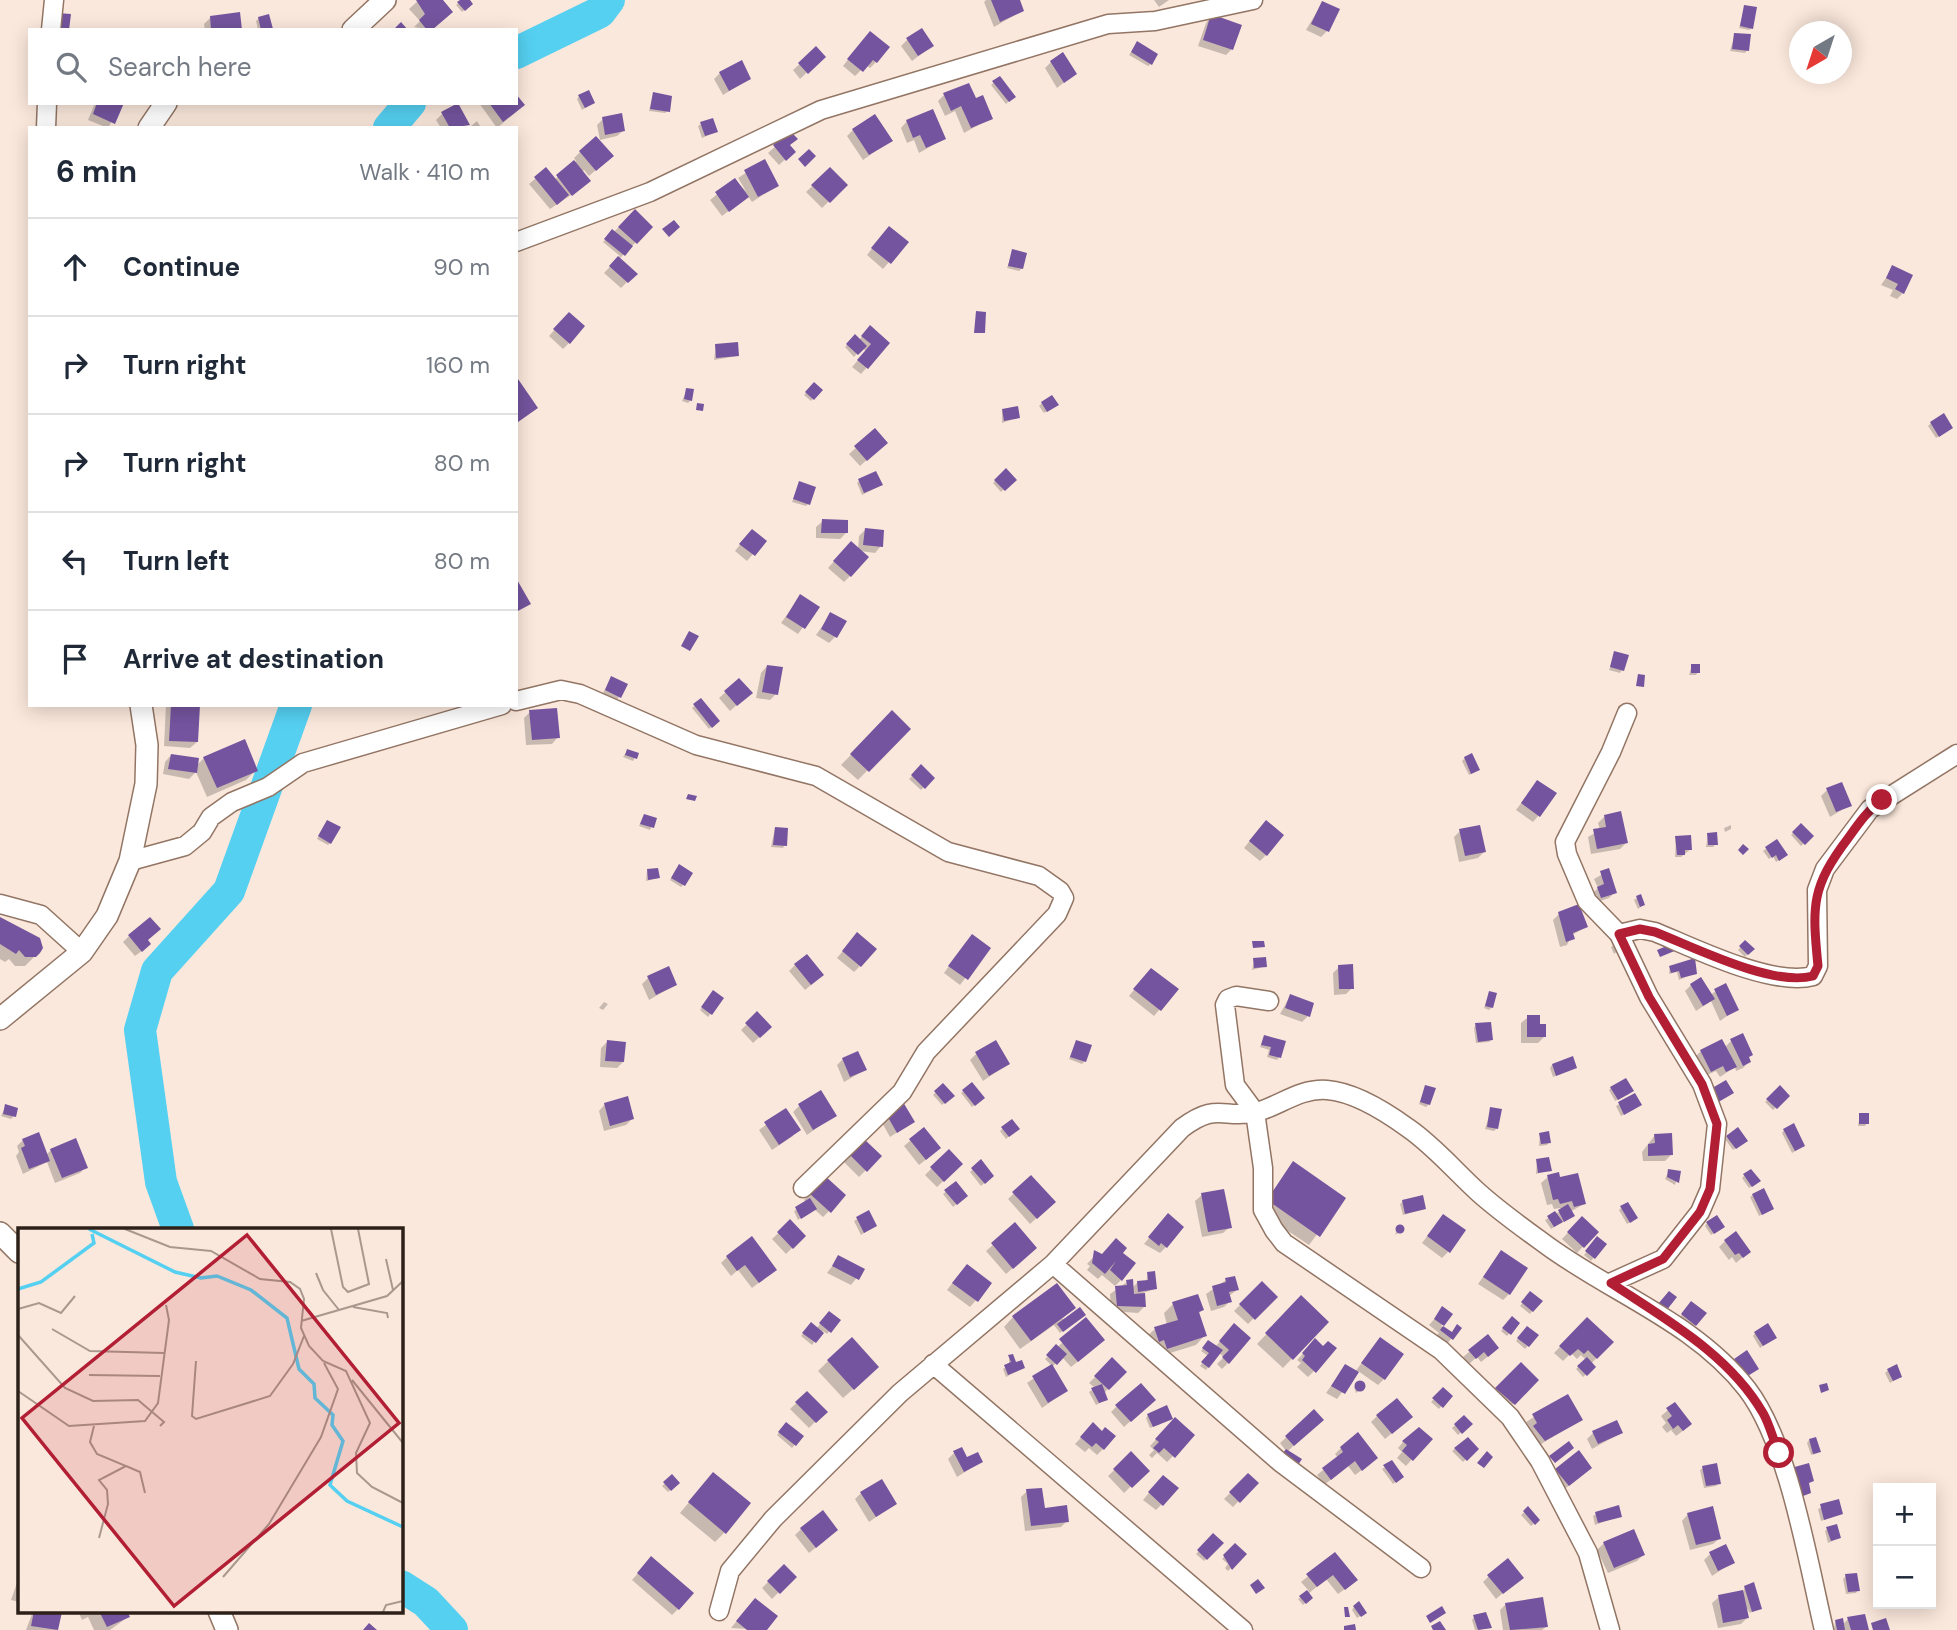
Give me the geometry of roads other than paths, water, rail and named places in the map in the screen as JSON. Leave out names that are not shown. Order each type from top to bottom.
[{"type":"main road","points":[[355,28],[385,0]]},
{"type":"main road","points":[[150,126],[165,105]]},
{"type":"main road","points":[[0,1019],[82,952],[107,916],[130,861],[146,784],[147,745],[141,707]]},
{"type":"main road","points":[[0,1233],[18,1251]]},
{"type":"main road","points":[[219,1612],[227,1630]]},
{"type":"street","points":[[51,28],[54,0]]},
{"type":"street","points":[[518,241],[650,192],[821,110],[1108,24],[1155,21],[1252,0]]},
{"type":"street","points":[[46,126],[47,105]]},
{"type":"street","points":[[518,701],[561,690],[580,694],[696,745],[816,776],[948,852],[1039,876],[1060,891],[1064,898],[1057,914],[926,1052],[902,1092],[803,1188]]},
{"type":"street","points":[[130,861],[185,846],[222,810],[249,793],[268,787],[303,763],[495,707]]},
{"type":"street","points":[[1611,1283],[1663,1259],[1700,1212],[1710,1189],[1717,1124],[1702,1084],[1649,997],[1619,934],[1587,901],[1567,854],[1565,842],[1611,752],[1627,713]]},
{"type":"street","points":[[1619,934],[1640,929],[1655,932],[1755,970],[1801,979],[1813,976],[1818,966],[1817,890],[1825,869],[1870,808],[1957,754]]},
{"type":"street","points":[[0,904],[41,915],[82,952]]},
{"type":"street","points":[[1269,1001],[1236,996],[1228,999],[1225,1005],[1235,1085],[1255,1112],[1262,1168],[1263,1210],[1284,1244],[1441,1350],[1510,1417],[1540,1461],[1588,1553],[1610,1630]]},
{"type":"street","points":[[719,1611],[730,1571],[757,1537],[933,1364],[1052,1264],[1182,1128],[1200,1114],[1255,1112],[1304,1092],[1329,1090],[1376,1107],[1411,1129],[1482,1195],[1548,1246],[1679,1328],[1718,1359],[1746,1388],[1764,1415],[1800,1527],[1824,1630]]},
{"type":"street","points":[[1052,1264],[1280,1462],[1421,1568]]},
{"type":"street","points":[[933,1364],[1243,1630]]},
{"type":"waterway","points":[[518,52],[600,12],[609,0]]},
{"type":"waterway","points":[[391,126],[408,105]]},
{"type":"waterway","points":[[178,1228],[161,1182],[140,1030],[157,971],[229,891],[295,707]]},
{"type":"waterway","points":[[402,1587],[426,1602],[452,1630]]}]
